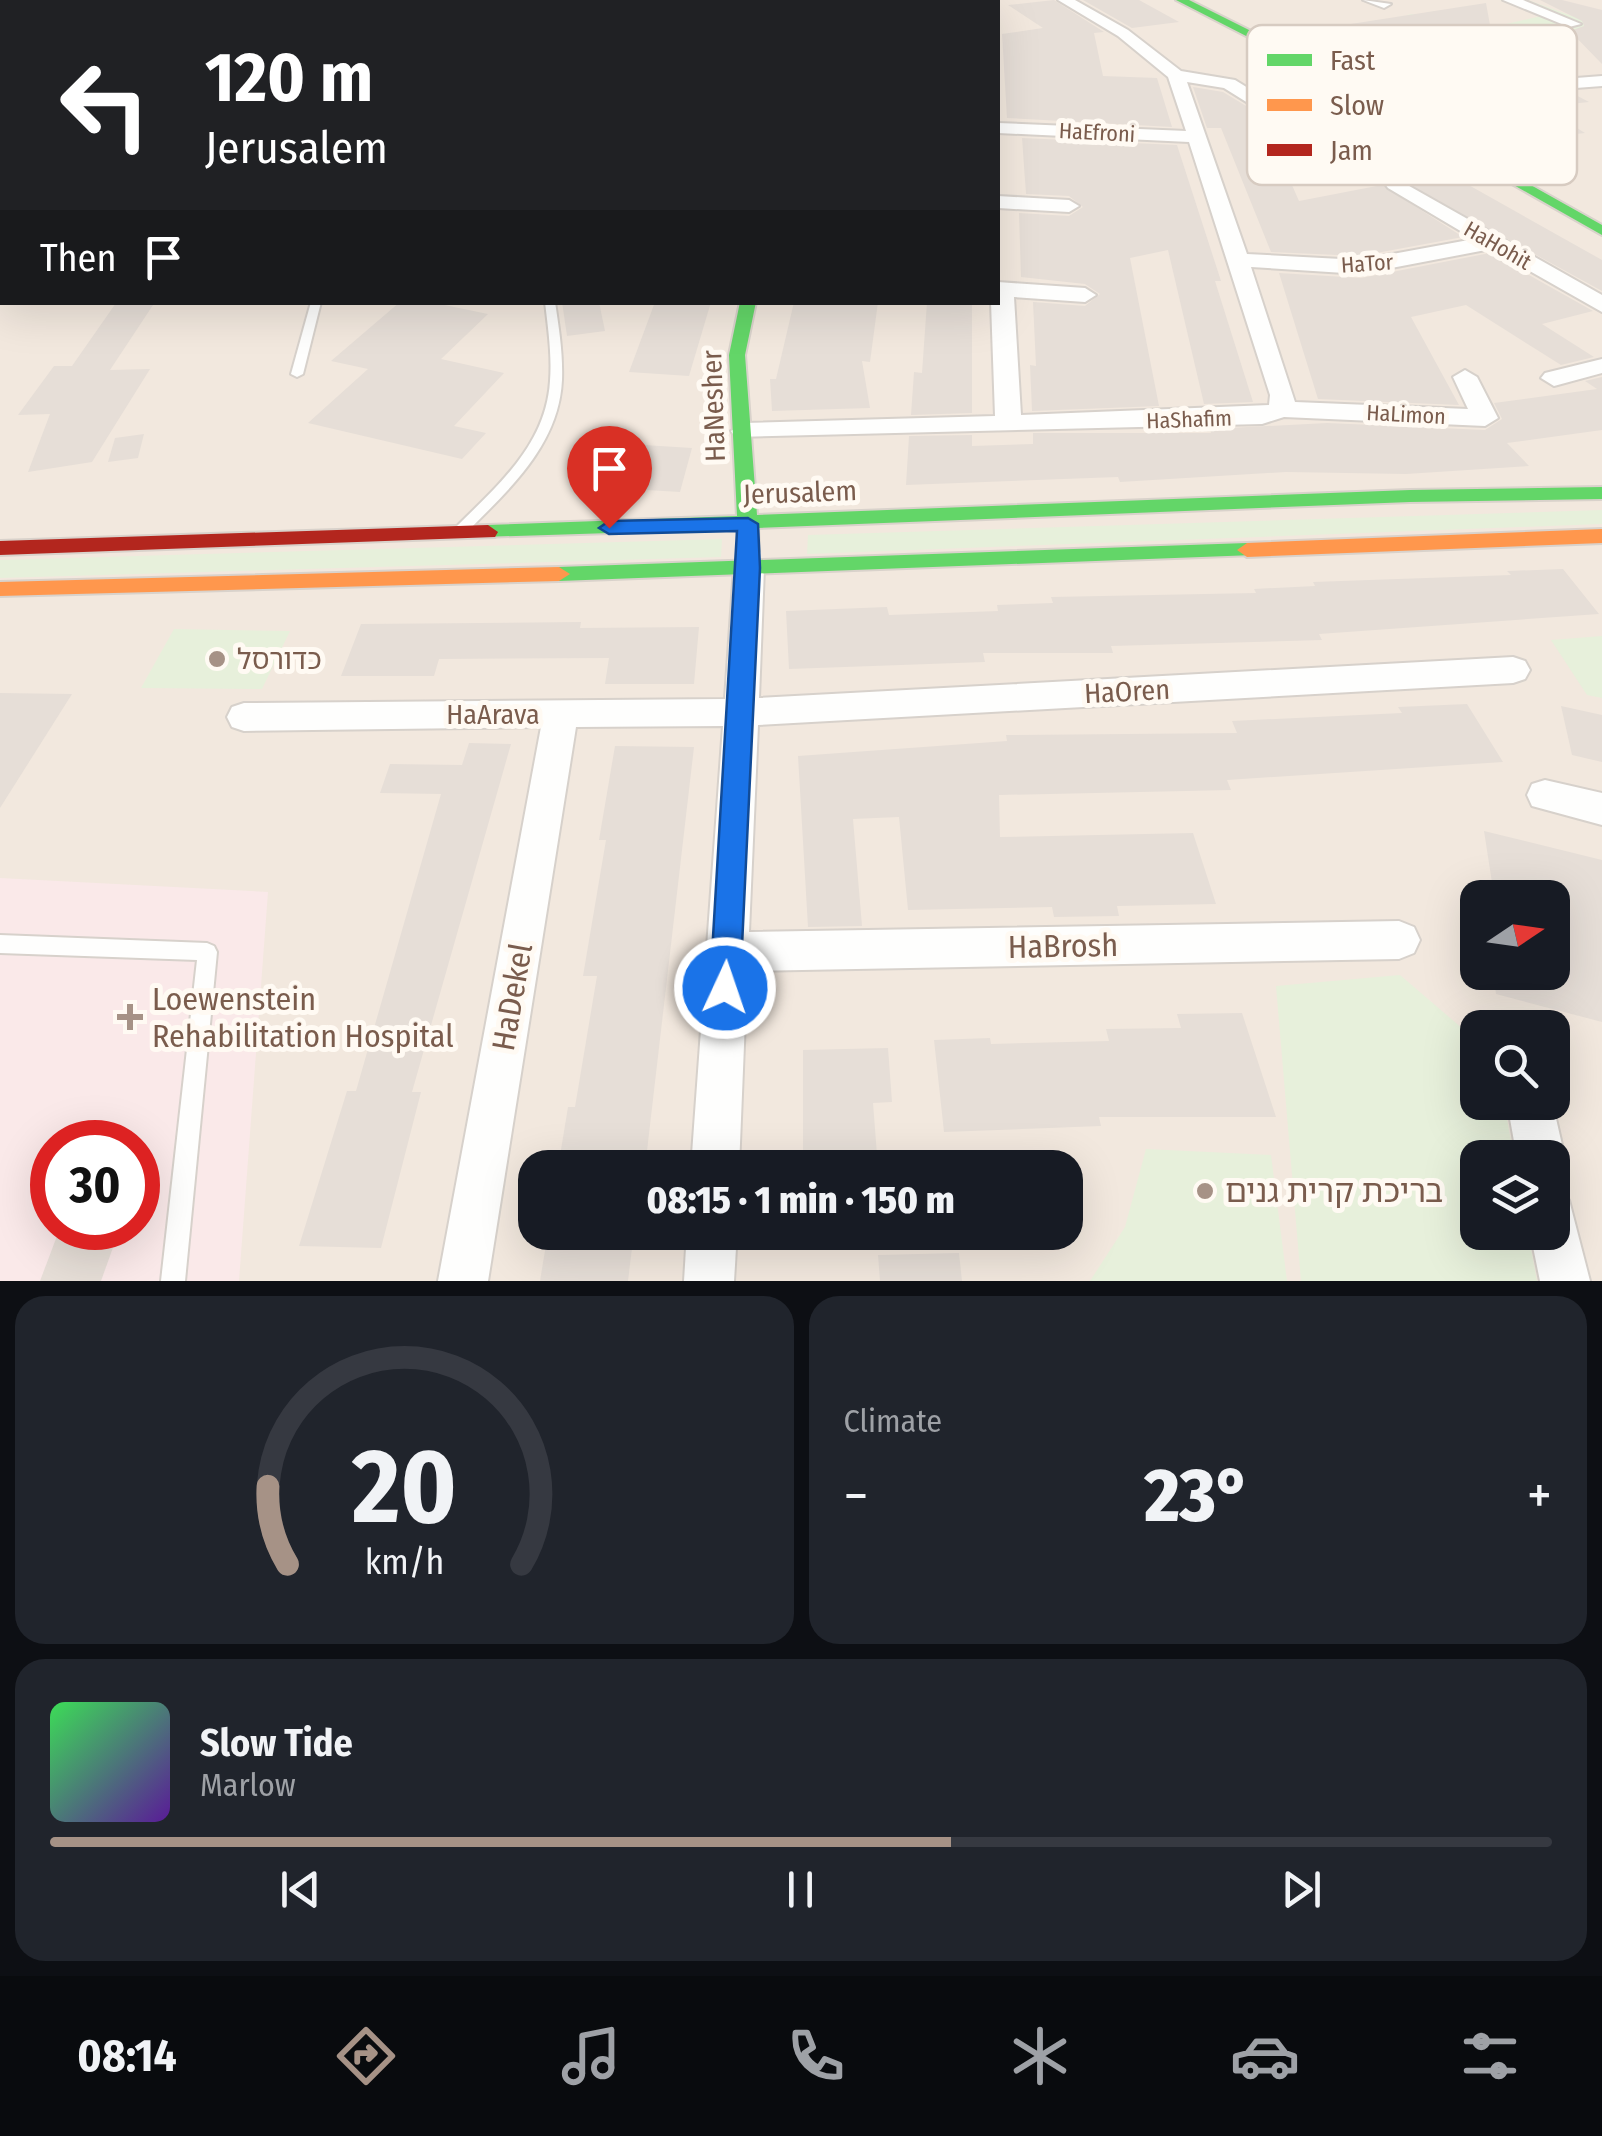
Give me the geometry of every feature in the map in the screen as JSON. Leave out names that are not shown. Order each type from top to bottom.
[{"type":"main road","points":[[1181,0],[1247,33]]},
{"type":"main road","points":[[1203,0],[1253,25]]},
{"type":"main road","points":[[1521,185],[1602,231]]},
{"type":"main road","points":[[1550,185],[1602,215]]},
{"type":"main road","name":"HaNesher","points":[[747,305],[737,355],[749,568]]},
{"type":"main road","name":"Jerusalem","points":[[0,548],[748,524],[1410,496],[1602,493]]},
{"type":"main road","points":[[0,589],[749,568],[1602,536]]},
{"type":"street","points":[[1064,0],[1122,33],[1176,74],[1229,84],[1247,95]]},
{"type":"street","points":[[1510,0],[1574,24],[1571,25]]},
{"type":"street","points":[[1176,74],[1283,396],[1281,408]]},
{"type":"street","points":[[1577,84],[1602,82]]},
{"type":"street","name":"HaEfroni","points":[[1000,128],[1197,137]]},
{"type":"street","name":"HaHohit","points":[[1397,185],[1602,305]]},
{"type":"street","points":[[1000,202],[1069,206]]},
{"type":"street","name":"HaTor","points":[[1238,260],[1360,268],[1493,242]]},
{"type":"street","points":[[1008,425],[1000,289],[1084,295]]},
{"type":"street","points":[[1554,378],[1602,366]]},
{"type":"street","name":"HaLimon","points":[[1281,408],[1485,418],[1464,376]]},
{"type":"street","name":"HaShafim","points":[[744,431],[1262,416],[1281,408]]},
{"type":"street","points":[[716,1150],[749,568]]},
{"type":"street","name":"HaOren","points":[[741,712],[1513,670]]},
{"type":"street","name":"HaArava","points":[[244,716],[741,712]]},
{"type":"street","name":"HaDekel","points":[[463,1281],[561,714]]},
{"type":"street","points":[[1545,795],[1602,809]]},
{"type":"street","name":"HaBrosh","points":[[727,952],[1399,940]]},
{"type":"street","points":[[709,1281],[711,1250]]},
{"type":"street","points":[[1559,1250],[1565,1281]]},
{"type":"lane","points":[[297,374],[315,305]]},
{"type":"lane","points":[[460,531],[515,476],[546,435],[559,392],[550,305]]},
{"type":"lane","points":[[0,944],[206,952],[172,1281]]},
{"type":"shaded area","points":[[1000,0],[1602,0],[1602,1281],[0,1281],[0,305],[1000,305]]},
{"type":"shaded area","name":"Loewenstein Rehabilitation Hospital","points":[[0,878],[268,892],[239,1281],[0,1281]]},
{"type":"green space","points":[[1500,0],[1528,0],[1602,27],[1593,40],[1577,39],[1577,25],[1502,25],[1541,16]]},
{"type":"green space","points":[[1412,14],[1439,25],[1407,15]]},
{"type":"green space","points":[[1602,510],[1602,524],[807,554],[808,535]]},
{"type":"green space","points":[[722,539],[721,557],[0,578],[0,560]]},
{"type":"green space","name":"כדורסל","points":[[174,629],[290,631],[262,689],[141,688]]},
{"type":"green space","points":[[1602,636],[1602,698],[1587,695],[1551,640]]},
{"type":"green space","points":[[1400,975],[1460,1026],[1460,1120],[1507,1120],[1511,1140],[1460,1140],[1460,1250],[1531,1250],[1537,1281],[1301,1281],[1276,986]]},
{"type":"green space","name":"בריכת קרית גנים","points":[[1146,1149],[1271,1155],[1287,1281],[1090,1281],[1125,1227]]},
{"type":"building","points":[[1054,0],[1104,32],[1094,33],[1103,76],[1157,78],[1172,127],[1007,118],[1002,34],[1043,28],[1008,5]]},
{"type":"building","points":[[1083,0],[1139,0],[1179,22],[1132,28]]},
{"type":"building","points":[[1540,0],[1562,0],[1602,10],[1602,64],[1577,38],[1577,28],[1584,26],[1582,21]]},
{"type":"building","points":[[1486,3],[1490,25],[1344,25]]},
{"type":"building","points":[[1193,87],[1223,92],[1247,107],[1247,185],[1292,185],[1299,201],[1382,185],[1463,237],[1360,256],[1271,252],[1221,128],[1207,128]]},
{"type":"building","points":[[1022,138],[1177,145],[1221,281],[1215,281],[1253,402],[1204,404],[1168,250],[1130,258],[1159,406],[1032,411],[1030,365],[1036,366],[1033,302],[1085,306],[1100,294],[1085,284],[1021,277],[1019,213],[1069,216],[1083,207],[1069,196],[1026,194]]},
{"type":"building","points":[[1409,185],[1469,185],[1602,260],[1602,291]]},
{"type":"building","points":[[1490,253],[1593,311],[1542,324],[1594,357],[1561,365],[1466,305],[1411,317],[1459,405],[1318,399],[1279,273],[1361,278]]},
{"type":"building","points":[[115,305],[153,305],[110,370],[150,369],[92,462],[28,472],[50,414],[18,415],[54,366],[72,366]]},
{"type":"building","points":[[396,305],[444,305],[488,314],[441,359],[504,373],[454,426],[486,433],[462,459],[308,423],[368,369],[331,361]]},
{"type":"building","points":[[562,305],[600,305],[605,331],[567,336]]},
{"type":"building","points":[[654,305],[710,305],[689,376],[629,372]]},
{"type":"building","points":[[793,305],[878,305],[870,362],[862,361],[870,408],[772,411],[770,379],[776,379]]},
{"type":"building","points":[[927,305],[972,305],[972,413],[911,415],[914,372],[922,373]]},
{"type":"building","points":[[1602,377],[1602,430],[1507,443],[1529,466],[1406,474],[1286,472],[1120,482],[1118,477],[906,485],[909,436],[972,435],[972,446],[1033,444],[1033,433],[1211,433],[1210,429],[1327,423],[1485,430],[1502,419],[1494,403],[1597,389],[1585,381]]},
{"type":"building","points":[[144,434],[138,458],[108,462],[115,438]]},
{"type":"building","points":[[596,442],[692,448],[680,492],[579,486]]},
{"type":"building","points":[[1563,569],[1599,614],[1319,634],[1322,640],[1111,646],[1113,653],[983,653],[985,662],[789,669],[786,611],[887,607],[889,615],[998,611],[997,605],[1053,603],[1051,597],[1256,593],[1254,589],[1315,586],[1313,582],[1511,575],[1507,571]]},
{"type":"building","points":[[581,622],[580,628],[699,627],[694,684],[605,684],[609,658],[439,659],[434,676],[341,676],[361,624]]},
{"type":"building","points":[[0,693],[72,694],[0,808]]},
{"type":"building","points":[[1467,704],[1503,762],[1227,780],[1231,790],[999,795],[1000,837],[1193,833],[1216,904],[1117,906],[1119,916],[1054,917],[1052,907],[908,910],[899,817],[853,819],[862,926],[808,927],[798,756],[1007,741],[1006,735],[1237,733],[1232,721],[1402,713],[1398,707]]},
{"type":"building","points":[[1561,706],[1602,715],[1602,762],[1572,755]]},
{"type":"building","points":[[469,743],[511,744],[412,1092],[421,1092],[381,1248],[299,1246],[347,1091],[356,1091],[441,794],[380,793],[390,764],[462,765]]},
{"type":"building","points":[[615,746],[694,747],[647,1150],[561,1150],[568,1107],[575,1107],[597,976],[583,976],[606,840],[599,840]]},
{"type":"building","points":[[1484,831],[1602,860],[1602,1022],[1570,1014],[1570,1010],[1496,994],[1495,990],[1570,990],[1570,880],[1492,880]]},
{"type":"building","points":[[1242,1013],[1276,1117],[1099,1117],[1101,1126],[944,1132],[934,1040],[990,1038],[991,1044],[1109,1041],[1106,1029],[1181,1028],[1177,1014]]},
{"type":"building","points":[[888,1048],[892,1102],[873,1103],[877,1150],[803,1150],[803,1050]]},
{"type":"building","points":[[52,1250],[112,1250],[101,1281],[40,1281]]},
{"type":"building","points":[[545,1250],[632,1250],[628,1281],[540,1281]]},
{"type":"building","points":[[959,1253],[962,1281],[880,1281],[878,1255]]},
{"type":"traffic: fast","points":[[1181,0],[1247,33]]},
{"type":"traffic: fast","points":[[1521,185],[1602,231]]},
{"type":"traffic: fast","points":[[747,305],[737,355],[749,551]]},
{"type":"traffic: fast","points":[[488,532],[1410,496],[1602,493]]},
{"type":"traffic: fast","points":[[559,574],[1247,550]]},
{"type":"traffic: slow","points":[[1247,550],[1602,536]]},
{"type":"traffic: slow","points":[[0,589],[559,574]]},
{"type":"traffic: jam","points":[[0,548],[488,532]]},
{"type":"place","name":"כדורסל","points":[[217,659]]},
{"type":"place","name":"Loewenstein Rehabilitation Hospital","points":[[130,1017]]},
{"type":"place","name":"בריכת קרית גנים","points":[[1205,1191]]},
{"type":"route","points":[[609,528],[748,524],[749,568],[725,988]]}]
